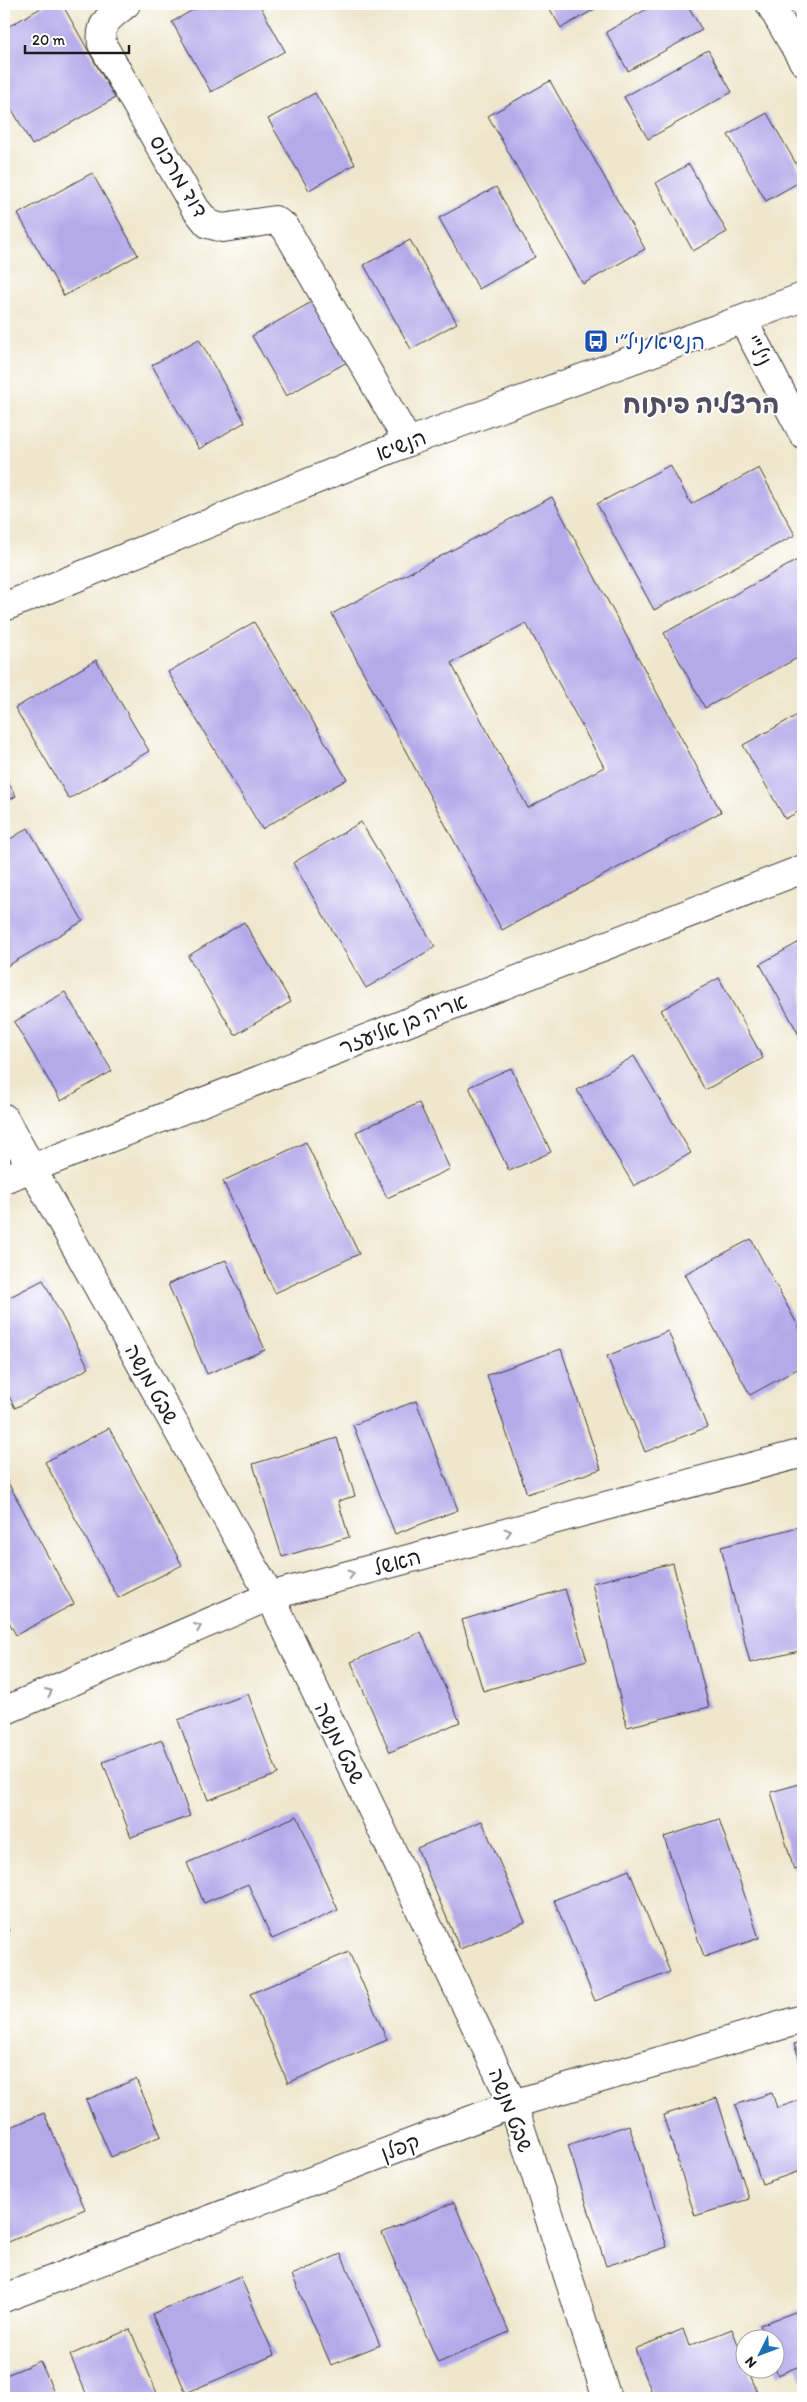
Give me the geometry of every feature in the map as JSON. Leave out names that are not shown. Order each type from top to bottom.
[{"type":"street","name":"דוד מרכוס","points":[[126,4],[106,20],[100,32],[102,44],[195,208],[208,224],[223,228],[275,220],[285,227],[408,442]]},
{"type":"street","points":[[770,4],[803,61]]},
{"type":"street","name":"הנשיא","points":[[4,607],[408,442],[803,297]]},
{"type":"street","name":"ניל\"י","points":[[743,320],[803,434]]},
{"type":"street","name":"אריה בן אליעזר","points":[[4,1178],[803,870]]},
{"type":"street","name":"שבט מנשה","points":[[4,1118],[270,1596],[513,2104],[606,2398]]},
{"type":"street","name":"האשל","points":[[4,1711],[270,1596],[803,1453]]},
{"type":"street","name":"קפלן","points":[[4,2298],[513,2104],[803,2019]]},
{"type":"building","points":[[48,4],[62,4],[115,98],[32,145],[4,95],[4,29]]},
{"type":"building","points":[[203,4],[259,4],[285,51],[211,92],[172,22]]},
{"type":"building","points":[[547,4],[604,4],[561,28]]},
{"type":"building","points":[[656,4],[687,4],[702,30],[628,71],[606,32]]},
{"type":"building","points":[[708,50],[732,92],[648,139],[624,97]]},
{"type":"building","points":[[550,81],[645,249],[583,284],[488,116]]},
{"type":"building","points":[[315,93],[355,164],[309,190],[268,119]]},
{"type":"building","points":[[767,113],[803,176],[803,180],[766,201],[728,135]]},
{"type":"building","points":[[689,164],[727,232],[693,251],[656,183]]},
{"type":"building","points":[[92,173],[138,255],[64,296],[18,214]]},
{"type":"building","points":[[496,187],[535,257],[479,289],[439,218]]},
{"type":"building","points":[[410,240],[457,323],[411,349],[364,265]]},
{"type":"building","points":[[315,300],[349,361],[286,396],[252,336]]},
{"type":"building","points":[[199,339],[245,422],[199,449],[152,365]]},
{"type":"building","points":[[670,465],[691,504],[759,468],[795,535],[654,610],[597,504]]},
{"type":"building","points":[[552,497],[721,812],[502,930],[332,614]],"holes":[[[526,623],[604,767],[528,808],[451,663]]]},
{"type":"building","points":[[803,557],[803,655],[705,708],[664,633]]},
{"type":"building","points":[[254,622],[347,779],[262,829],[168,672]]},
{"type":"building","points":[[96,660],[149,751],[69,799],[15,708]]},
{"type":"building","points":[[803,712],[803,809],[785,819],[743,745]]},
{"type":"building","points":[[4,775],[16,796],[4,803]]},
{"type":"building","points":[[361,822],[435,947],[366,988],[293,863]]},
{"type":"building","points":[[28,828],[83,921],[4,968],[4,843]]},
{"type":"building","points":[[244,922],[291,1002],[235,1035],[188,956]]},
{"type":"building","points":[[803,940],[803,1042],[760,964]]},
{"type":"building","points":[[719,978],[763,1058],[705,1090],[661,1010]]},
{"type":"building","points":[[65,992],[112,1071],[61,1101],[14,1022]]},
{"type":"building","points":[[634,1056],[691,1153],[634,1186],[577,1090]]},
{"type":"building","points":[[511,1068],[551,1152],[509,1171],[469,1087]]},
{"type":"building","points":[[419,1103],[450,1169],[387,1198],[356,1132]]},
{"type":"building","points":[[306,1142],[359,1254],[275,1293],[223,1181]]},
{"type":"building","points":[[751,1239],[803,1335],[803,1366],[750,1395],[685,1274]]},
{"type":"building","points":[[226,1260],[265,1350],[207,1374],[168,1284]]},
{"type":"building","points":[[43,1280],[89,1368],[15,1408],[4,1386],[4,1300]]},
{"type":"building","points":[[668,1331],[707,1427],[645,1452],[607,1356]]},
{"type":"building","points":[[561,1349],[601,1469],[527,1494],[487,1375]]},
{"type":"building","points":[[416,1401],[458,1510],[395,1534],[353,1425]]},
{"type":"building","points":[[109,1428],[182,1565],[118,1598],[45,1462]]},
{"type":"building","points":[[337,1438],[355,1496],[338,1501],[349,1537],[282,1557],[253,1464]]},
{"type":"building","points":[[4,1477],[74,1604],[16,1635],[4,1613]]},
{"type":"building","points":[[802,1526],[803,1650],[750,1663],[721,1547]]},
{"type":"building","points":[[673,1563],[709,1707],[627,1727],[592,1583]]},
{"type":"building","points":[[565,1589],[587,1660],[483,1691],[462,1620]]},
{"type":"building","points":[[421,1632],[460,1722],[390,1752],[351,1662]]},
{"type":"building","points":[[248,1694],[278,1774],[208,1800],[178,1720]]},
{"type":"building","points":[[162,1740],[190,1816],[131,1837],[103,1762]]},
{"type":"building","points":[[803,1783],[803,1867],[794,1870],[771,1792]]},
{"type":"building","points":[[297,1816],[338,1910],[272,1939],[248,1884],[204,1903],[187,1863]]},
{"type":"building","points":[[719,1819],[759,1938],[704,1957],[664,1837]]},
{"type":"building","points":[[482,1821],[525,1922],[460,1949],[417,1848]]},
{"type":"building","points":[[629,1870],[670,1972],[595,2001],[554,1900]]},
{"type":"building","points":[[4,1918],[9,1931],[4,1933]]},
{"type":"building","points":[[349,1952],[387,2040],[288,2083],[250,1994]]},
{"type":"building","points":[[803,2041],[803,2069],[794,2044]]},
{"type":"building","points":[[136,2079],[161,2136],[111,2157],[86,2100]]},
{"type":"building","points":[[772,2093],[777,2108],[803,2099],[803,2170],[762,2184],[735,2105]]},
{"type":"building","points":[[717,2098],[749,2199],[695,2216],[663,2115]]},
{"type":"building","points":[[44,2113],[85,2209],[4,2244],[4,2130]]},
{"type":"building","points":[[629,2125],[667,2247],[606,2266],[568,2145]]},
{"type":"building","points":[[454,2202],[509,2332],[438,2363],[382,2233]]},
{"type":"building","points":[[341,2254],[380,2345],[331,2365],[292,2275]]},
{"type":"building","points":[[240,2276],[274,2355],[186,2393],[152,2314]]},
{"type":"building","points":[[803,2309],[803,2383],[797,2367],[784,2372],[784,2330],[762,2330],[760,2325]]},
{"type":"building","points":[[130,2329],[159,2398],[88,2398],[70,2355]]},
{"type":"building","points":[[683,2329],[689,2346],[732,2329],[734,2334],[734,2380],[752,2380],[760,2398],[654,2398],[635,2349]]},
{"type":"building","points":[[40,2361],[57,2398],[4,2398],[4,2376]]},
{"type":"place","name":"הנשיא/ניל״י","points":[[596,341]]},
{"type":"district","name":"הרצליה פיתוח","points":[[701,404]]}]
